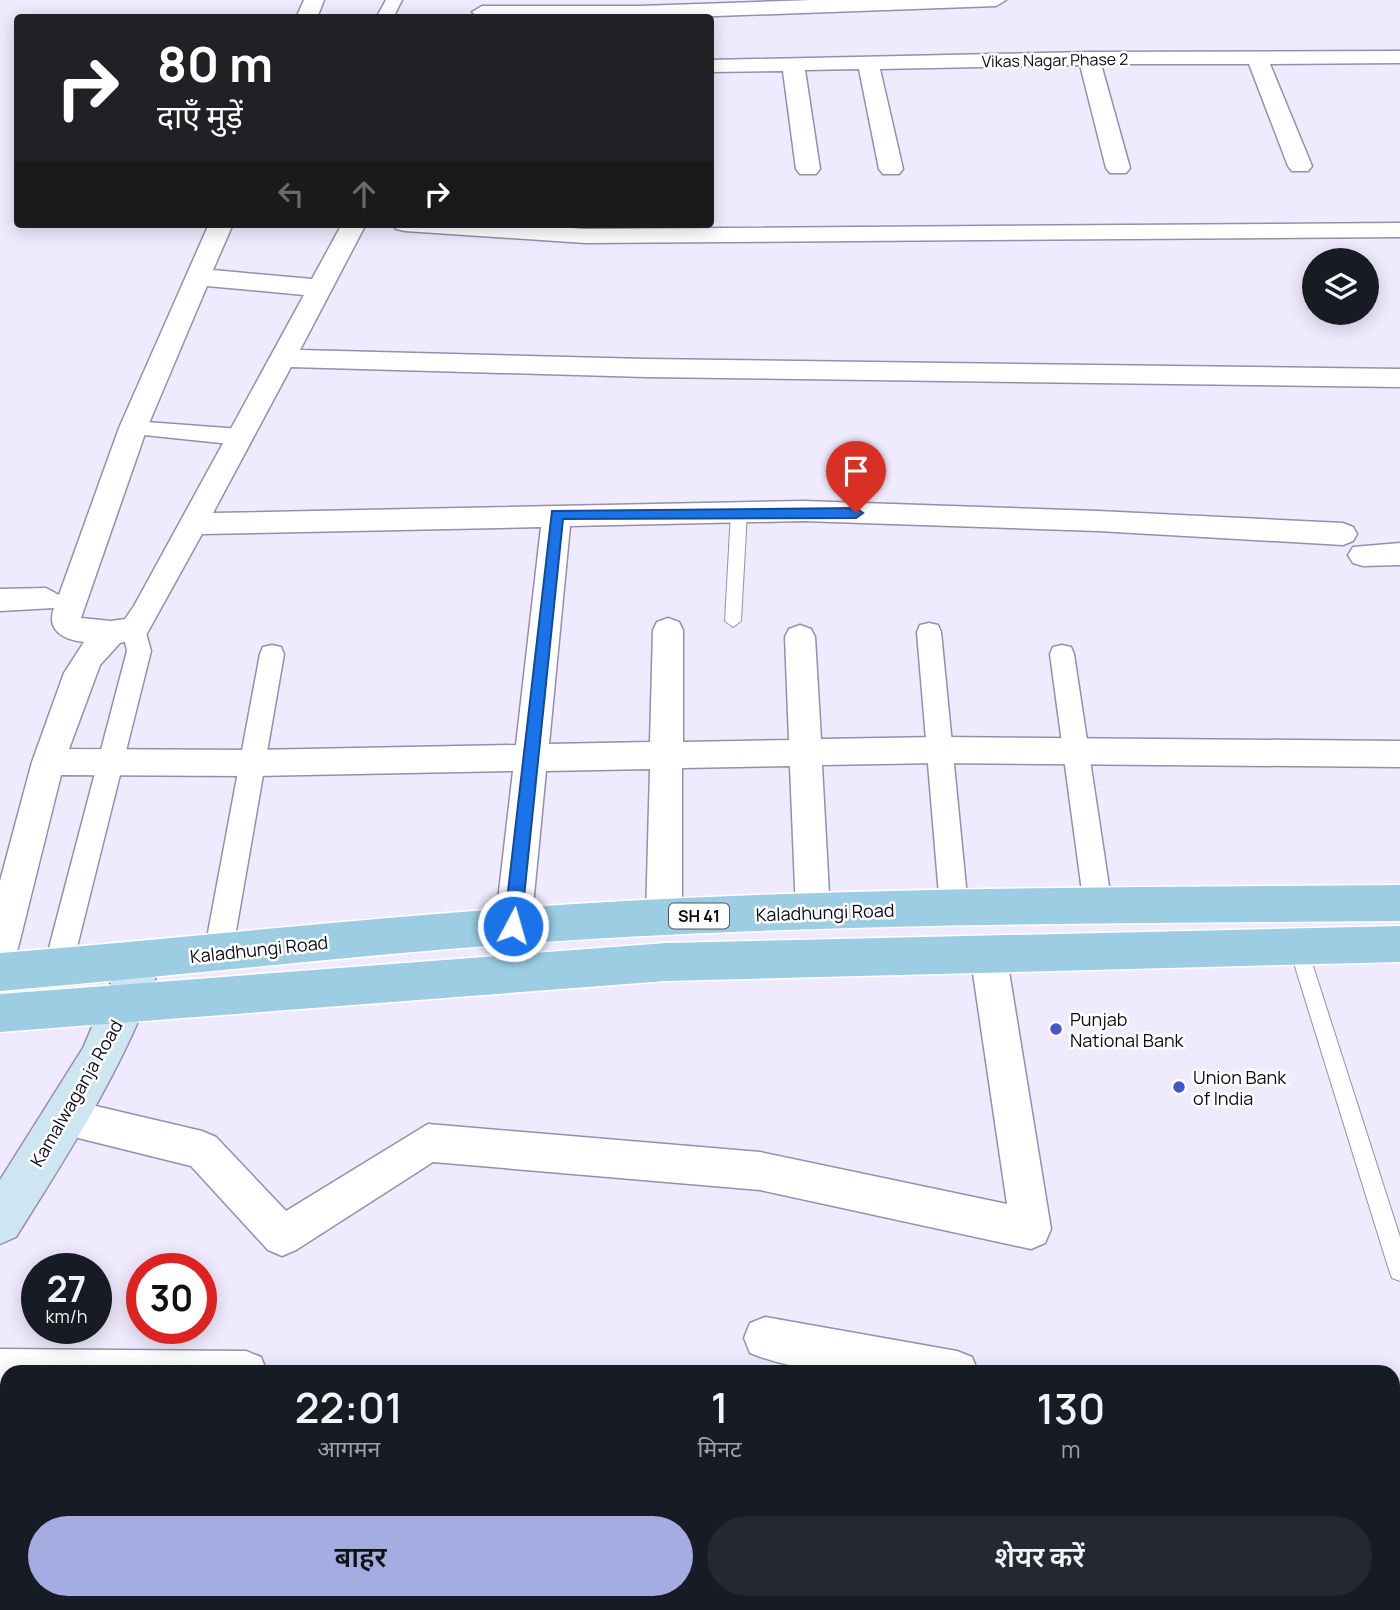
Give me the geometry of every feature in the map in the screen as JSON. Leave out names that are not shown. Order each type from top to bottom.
[{"type":"main road","name":"Kaladhungi Road","points":[[0,972],[513,926],[664,917],[954,907],[1400,903]]},
{"type":"main road","points":[[0,1013],[666,962],[1297,944],[1400,944]]},
{"type":"main road","name":"Kamalwaganja Road","points":[[0,1220],[66,1117],[129,1002],[141,960]]},
{"type":"street","points":[[483,10],[640,12],[996,0]]},
{"type":"street","name":"Vikas Nagar Phase 2","points":[[714,65],[1089,58],[1258,60],[1400,57]]},
{"type":"street","points":[[1089,58],[1118,168]]},
{"type":"street","points":[[1258,60],[1300,166]]},
{"type":"street","points":[[869,63],[891,169]]},
{"type":"street","points":[[793,65],[808,169]]},
{"type":"street","points":[[58,967],[139,651],[122,631],[74,629],[67,624],[66,617],[134,428],[219,228]]},
{"type":"street","points":[[0,948],[48,762],[80,673],[88,657],[122,631],[192,524],[285,358],[352,228]]},
{"type":"street","points":[[465,228],[585,236],[1400,230]]},
{"type":"street","points":[[199,277],[319,288]]},
{"type":"street","points":[[285,358],[646,368],[1400,378]]},
{"type":"street","points":[[134,428],[240,437]]},
{"type":"street","points":[[192,524],[557,514],[803,511],[1098,521],[1353,545],[1400,554]]},
{"type":"street","points":[[513,926],[557,514]]},
{"type":"street","points":[[0,600],[46,599]]},
{"type":"street","points":[[664,917],[668,630]]},
{"type":"street","points":[[929,632],[954,907]]},
{"type":"street","points":[[800,637],[803,753],[813,912]]},
{"type":"street","points":[[218,954],[250,763],[272,654]]},
{"type":"street","points":[[1062,654],[1098,906]]},
{"type":"street","points":[[48,762],[250,763],[939,750],[1400,754]]},
{"type":"street","points":[[66,1117],[202,1150],[282,1236],[428,1143],[760,1171],[1031,1229],[988,953]]},
{"type":"street","points":[[765,1338],[917,1365]]},
{"type":"lane","points":[[733,621],[739,512]]},
{"type":"lane","points":[[1297,944],[1400,1270]]},
{"type":"place","name":"Punjab National Bank","points":[[1056,1029]]},
{"type":"place","name":"Union Bank of India","points":[[1179,1087]]},
{"type":"route","points":[[513,926],[557,514],[803,511],[856,513]]}]
